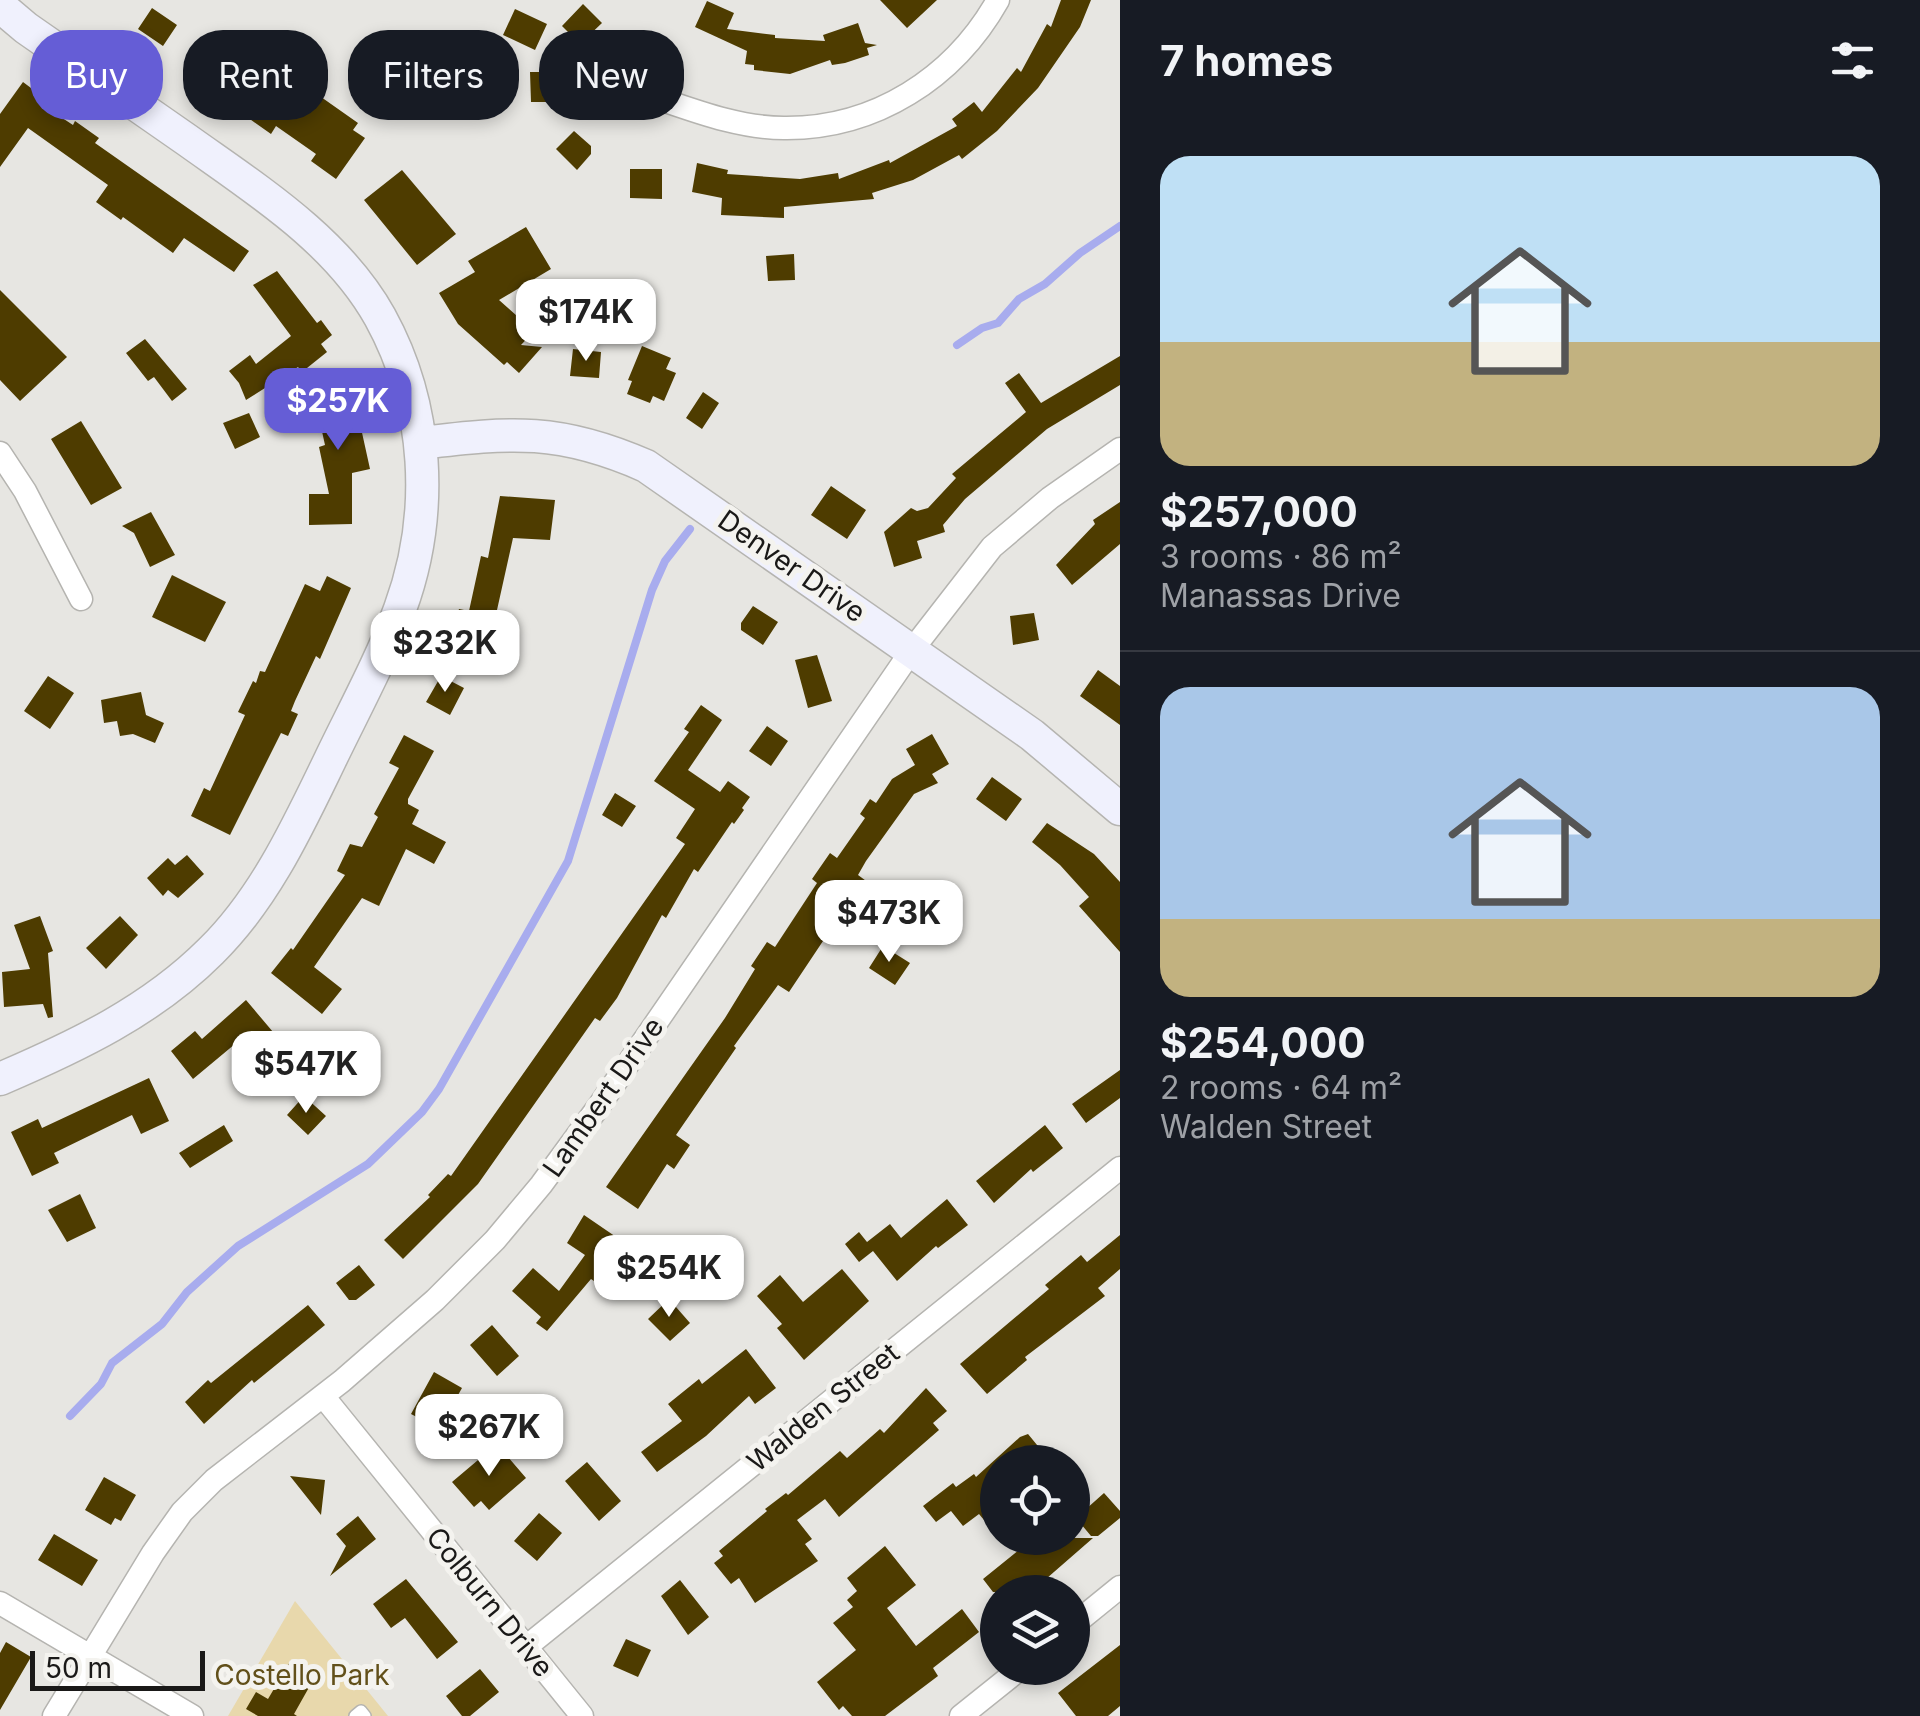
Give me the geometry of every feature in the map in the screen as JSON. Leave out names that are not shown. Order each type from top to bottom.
[{"type":"main road","points":[[0,6],[268,197],[330,253],[364,293],[398,355],[414,404],[421,443],[421,512],[402,605],[298,827],[252,900],[214,949],[140,1010],[57,1055],[0,1079]]},
{"type":"main road","name":"Denver Drive","points":[[421,443],[478,436],[536,435],[605,448],[646,466],[1032,736],[1120,809]]},
{"type":"street","points":[[684,106],[721,118],[781,128],[852,118],[907,96],[937,76],[963,52],[998,0]]},
{"type":"street","name":"Lambert Drive","points":[[54,1716],[153,1552],[182,1512],[214,1480],[322,1396],[458,1278],[541,1185],[912,650],[992,547],[1050,498],[1120,449]]},
{"type":"street","points":[[0,453],[25,491],[81,599]]},
{"type":"street","name":"Walden Street","points":[[526,1646],[1120,1168]]},
{"type":"street","name":"Colburn Drive","points":[[322,1396],[582,1716]]},
{"type":"street","points":[[1090,1612],[1120,1588]]},
{"type":"street","points":[[0,1603],[192,1716]]},
{"type":"street","points":[[961,1716],[1000,1685]]},
{"type":"green space","name":"Costello Park","points":[[295,1601],[388,1716],[228,1716]]},
{"type":"building","points":[[880,0],[937,0],[907,28]]},
{"type":"building","points":[[1061,0],[1091,0],[1080,27],[1038,88],[997,131],[962,159],[959,155],[913,180],[872,193],[874,199],[784,207],[784,218],[721,215],[722,198],[692,192],[697,163],[728,170],[727,174],[800,179],[838,173],[839,179],[889,160],[890,163],[957,126],[952,119],[974,102],[982,112],[1017,68],[1021,72],[1047,24],[1051,27]]},
{"type":"building","points":[[707,1],[734,13],[727,29],[775,38],[825,41],[823,35],[858,23],[865,43],[877,45],[867,48],[869,55],[845,63],[832,65],[830,60],[790,74],[754,70],[754,65],[745,64],[747,51],[695,27]]},
{"type":"building","points":[[583,4],[602,23],[595,30],[566,30],[562,26]]},
{"type":"building","points":[[152,8],[177,25],[163,46],[163,30],[138,29]]},
{"type":"building","points":[[515,9],[547,24],[544,30],[539,30],[535,50],[519,42],[519,30],[505,30]]},
{"type":"building","points":[[530,72],[539,72],[539,102],[531,102]]},
{"type":"building","points":[[23,82],[30,87],[30,120],[65,120],[73,125],[75,121],[99,138],[95,143],[249,251],[234,272],[184,238],[173,253],[96,202],[108,185],[28,128],[0,167],[0,114]]},
{"type":"building","points":[[328,102],[348,120],[358,123],[353,130],[365,138],[336,179],[311,161],[316,154],[276,126],[271,134],[251,120],[328,120]]},
{"type":"building","points":[[574,131],[591,146],[591,154],[577,170],[556,149]]},
{"type":"building","points":[[630,169],[662,169],[662,199],[630,198]]},
{"type":"building","points":[[402,170],[456,234],[417,265],[364,200]]},
{"type":"building","points":[[526,227],[551,269],[499,300],[534,331],[521,345],[542,347],[519,373],[507,362],[504,365],[458,324],[439,293],[475,272],[468,261]]},
{"type":"building","points":[[794,254],[795,280],[768,281],[766,256]]},
{"type":"building","points":[[277,271],[317,323],[321,320],[332,335],[321,344],[327,352],[302,372],[298,367],[246,400],[229,371],[250,355],[256,364],[291,336],[253,285]]},
{"type":"building","points":[[0,290],[67,357],[20,401],[0,380]]},
{"type":"building","points":[[145,339],[187,389],[172,401],[154,377],[148,381],[126,353]]},
{"type":"building","points":[[642,346],[671,358],[666,369],[676,373],[664,401],[653,396],[650,403],[627,394],[632,381],[628,380]]},
{"type":"building","points":[[573,349],[601,352],[599,378],[570,376]]},
{"type":"building","points":[[1120,356],[1120,385],[1047,429],[965,499],[943,525],[945,532],[917,541],[922,558],[894,567],[884,532],[911,508],[928,508],[956,478],[952,474],[1026,412],[1005,383],[1019,373],[1041,403]]},
{"type":"building","points":[[350,378],[370,469],[352,473],[352,524],[309,525],[309,494],[329,494],[319,447],[325,445],[312,386]]},
{"type":"building","points":[[703,392],[719,403],[702,429],[686,418]]},
{"type":"building","points":[[249,413],[260,437],[235,449],[223,423]]},
{"type":"building","points":[[81,421],[122,488],[91,505],[51,439]]},
{"type":"building","points":[[831,486],[866,510],[847,539],[811,515]]},
{"type":"building","points":[[500,496],[555,500],[550,540],[513,538],[495,619],[509,623],[491,668],[467,661],[472,645],[450,638],[459,609],[469,611],[481,556],[488,558]]},
{"type":"building","points":[[1120,502],[1120,544],[1072,585],[1056,565],[1095,524],[1093,520]]},
{"type":"building","points":[[151,512],[175,555],[150,567],[134,533],[122,526]]},
{"type":"building","points":[[172,575],[226,602],[205,642],[152,617]]},
{"type":"building","points":[[327,576],[351,588],[320,659],[316,656],[295,701],[291,711],[298,714],[288,736],[281,733],[230,835],[191,816],[204,788],[210,791],[245,715],[238,712],[253,681],[256,683],[260,671],[265,672],[305,584],[320,591]]},
{"type":"building","points":[[753,606],[778,622],[763,645],[741,630],[741,623]]},
{"type":"building","points":[[1034,613],[1039,640],[1013,645],[1010,616]]},
{"type":"building","points":[[817,655],[832,701],[808,708],[795,660]]},
{"type":"building","points":[[1098,670],[1120,686],[1120,725],[1080,696]]},
{"type":"building","points":[[48,676],[74,693],[50,729],[24,711]]},
{"type":"building","points":[[441,676],[464,688],[450,715],[426,702]]},
{"type":"building","points":[[141,692],[146,715],[164,723],[155,743],[133,734],[120,736],[117,721],[104,723],[101,700]]},
{"type":"building","points":[[701,705],[722,720],[688,770],[720,792],[728,781],[750,797],[744,810],[698,872],[694,869],[666,918],[662,915],[617,998],[600,1021],[595,1018],[478,1184],[403,1259],[384,1240],[430,1197],[448,1174],[451,1176],[685,844],[676,838],[695,809],[654,781],[689,732],[684,729]]},
{"type":"building","points":[[767,726],[788,741],[771,766],[749,751]]},
{"type":"building","points":[[932,734],[949,764],[932,774],[938,783],[914,794],[858,875],[873,886],[862,900],[859,898],[851,908],[847,905],[789,992],[778,985],[734,1046],[676,1135],[690,1145],[674,1169],[667,1164],[638,1209],[606,1187],[725,1018],[767,942],[775,947],[817,883],[812,879],[830,853],[837,858],[865,818],[860,814],[870,799],[876,803],[892,779],[915,765],[906,749]]},
{"type":"building","points":[[404,735],[434,751],[408,799],[408,804],[419,810],[412,824],[446,842],[434,864],[406,849],[379,906],[362,898],[314,967],[342,989],[322,1014],[271,973],[293,950],[345,875],[337,871],[350,844],[362,847],[378,817],[374,814],[399,768],[389,763]]},
{"type":"building","points":[[992,777],[1022,799],[1006,821],[976,799]]},
{"type":"building","points":[[615,793],[636,806],[622,827],[602,815]]},
{"type":"building","points":[[1047,823],[1094,854],[1120,882],[1120,952],[1079,906],[1089,897],[1032,842]]},
{"type":"building","points":[[187,855],[204,874],[178,898],[168,890],[163,896],[147,878],[168,858],[175,865]]},
{"type":"building","points":[[40,916],[53,951],[48,953],[53,1017],[48,1018],[43,1004],[4,1007],[2,972],[30,969],[14,925]]},
{"type":"building","points":[[120,916],[138,935],[106,969],[86,948]]},
{"type":"building","points":[[883,946],[910,963],[895,985],[869,968]]},
{"type":"building","points":[[246,1000],[273,1032],[245,1056],[235,1044],[193,1079],[171,1051],[195,1031],[202,1039]]},
{"type":"building","points":[[1120,1070],[1120,1098],[1086,1123],[1072,1104]]},
{"type":"building","points":[[149,1078],[169,1121],[141,1134],[132,1115],[54,1153],[59,1163],[32,1176],[11,1132],[38,1119],[42,1128]]},
{"type":"building","points":[[304,1096],[326,1116],[308,1135],[287,1115]]},
{"type":"building","points":[[224,1125],[233,1141],[190,1168],[179,1153]]},
{"type":"building","points":[[1045,1125],[1063,1148],[1033,1172],[1031,1169],[994,1203],[976,1181]]},
{"type":"building","points":[[80,1194],[96,1228],[67,1242],[48,1210]]},
{"type":"building","points":[[947,1199],[968,1225],[936,1246],[897,1281],[873,1251],[859,1262],[845,1244],[859,1232],[867,1242],[890,1224],[901,1238]]},
{"type":"building","points":[[584,1215],[622,1241],[594,1281],[591,1279],[547,1331],[536,1323],[541,1317],[512,1291],[533,1268],[559,1291],[585,1255],[567,1243]]},
{"type":"building","points":[[1120,1235],[1120,1269],[1098,1288],[1105,1296],[1025,1357],[1027,1360],[987,1394],[960,1364],[1049,1289],[1045,1285],[1081,1255],[1087,1262]]},
{"type":"building","points":[[359,1265],[375,1285],[356,1300],[349,1300],[336,1283]]},
{"type":"building","points":[[842,1269],[869,1301],[804,1360],[777,1328],[782,1324],[757,1296],[780,1275],[803,1302]]},
{"type":"building","points":[[669,1299],[690,1323],[670,1341],[648,1319]]},
{"type":"building","points":[[308,1305],[325,1325],[254,1383],[252,1380],[204,1424],[185,1402],[208,1380],[211,1383]]},
{"type":"building","points":[[492,1325],[519,1356],[497,1376],[470,1345]]},
{"type":"building","points":[[746,1349],[776,1388],[755,1404],[749,1396],[706,1436],[657,1472],[641,1452],[682,1421],[668,1404],[699,1379],[702,1384]]},
{"type":"building","points":[[434,1372],[462,1388],[453,1404],[447,1401],[434,1426],[411,1414]]},
{"type":"building","points":[[926,1388],[947,1411],[933,1423],[939,1430],[839,1517],[825,1499],[797,1520],[812,1539],[805,1544],[818,1561],[755,1603],[739,1578],[731,1584],[714,1563],[723,1556],[719,1551],[765,1509],[840,1451],[847,1458],[880,1429],[884,1433]]},
{"type":"building","points":[[1028,1434],[1037,1445],[1011,1445]]},
{"type":"building","points":[[497,1444],[526,1478],[489,1510],[481,1501],[474,1507],[452,1482]]},
{"type":"building","points":[[587,1462],[621,1501],[599,1521],[565,1481]]},
{"type":"building","points":[[980,1473],[980,1515],[963,1526],[951,1511],[936,1522],[923,1506],[953,1483],[956,1487],[974,1474],[976,1477]]},
{"type":"building","points":[[290,1476],[325,1480],[321,1515]]},
{"type":"building","points":[[104,1477],[136,1495],[121,1521],[115,1518],[111,1525],[85,1510]]},
{"type":"building","points":[[1104,1493],[1120,1511],[1120,1518],[1098,1536],[1091,1536],[1090,1506]]},
{"type":"building","points":[[539,1513],[562,1533],[537,1561],[514,1541]]},
{"type":"building","points":[[358,1516],[376,1539],[330,1576],[346,1546],[336,1534]]},
{"type":"building","points":[[54,1534],[98,1560],[82,1586],[38,1560]]},
{"type":"building","points":[[885,1546],[916,1585],[887,1608],[916,1646],[962,1609],[979,1632],[933,1668],[938,1676],[885,1716],[852,1716],[843,1706],[839,1710],[817,1682],[856,1650],[833,1623],[853,1607],[847,1600],[857,1591],[847,1578]]},
{"type":"building","points":[[1013,1555],[1073,1555],[1051,1575],[988,1575]]},
{"type":"building","points":[[406,1579],[458,1642],[437,1659],[405,1618],[391,1628],[373,1604]]},
{"type":"building","points":[[680,1580],[709,1617],[688,1635],[661,1596]]},
{"type":"building","points":[[626,1639],[651,1650],[638,1677],[613,1666]]},
{"type":"building","points":[[6,1642],[31,1657],[0,1710],[0,1653]]},
{"type":"building","points":[[1120,1645],[1120,1706],[1108,1716],[1076,1716],[1058,1693],[1068,1685],[1090,1685],[1090,1668]]},
{"type":"building","points":[[291,1660],[316,1675],[294,1714],[297,1716],[258,1716],[246,1709],[256,1692],[268,1699]]},
{"type":"building","points":[[480,1669],[499,1692],[470,1716],[462,1716],[446,1696]]},
{"type":"waterway","points":[[957,345],[982,328],[998,323],[1019,299],[1045,284],[1080,253],[1120,226]]},
{"type":"waterway","points":[[70,1416],[101,1384],[112,1363],[162,1324],[187,1292],[238,1246],[368,1164],[422,1112],[439,1089],[568,861],[652,590],[665,561],[690,529]]}]
